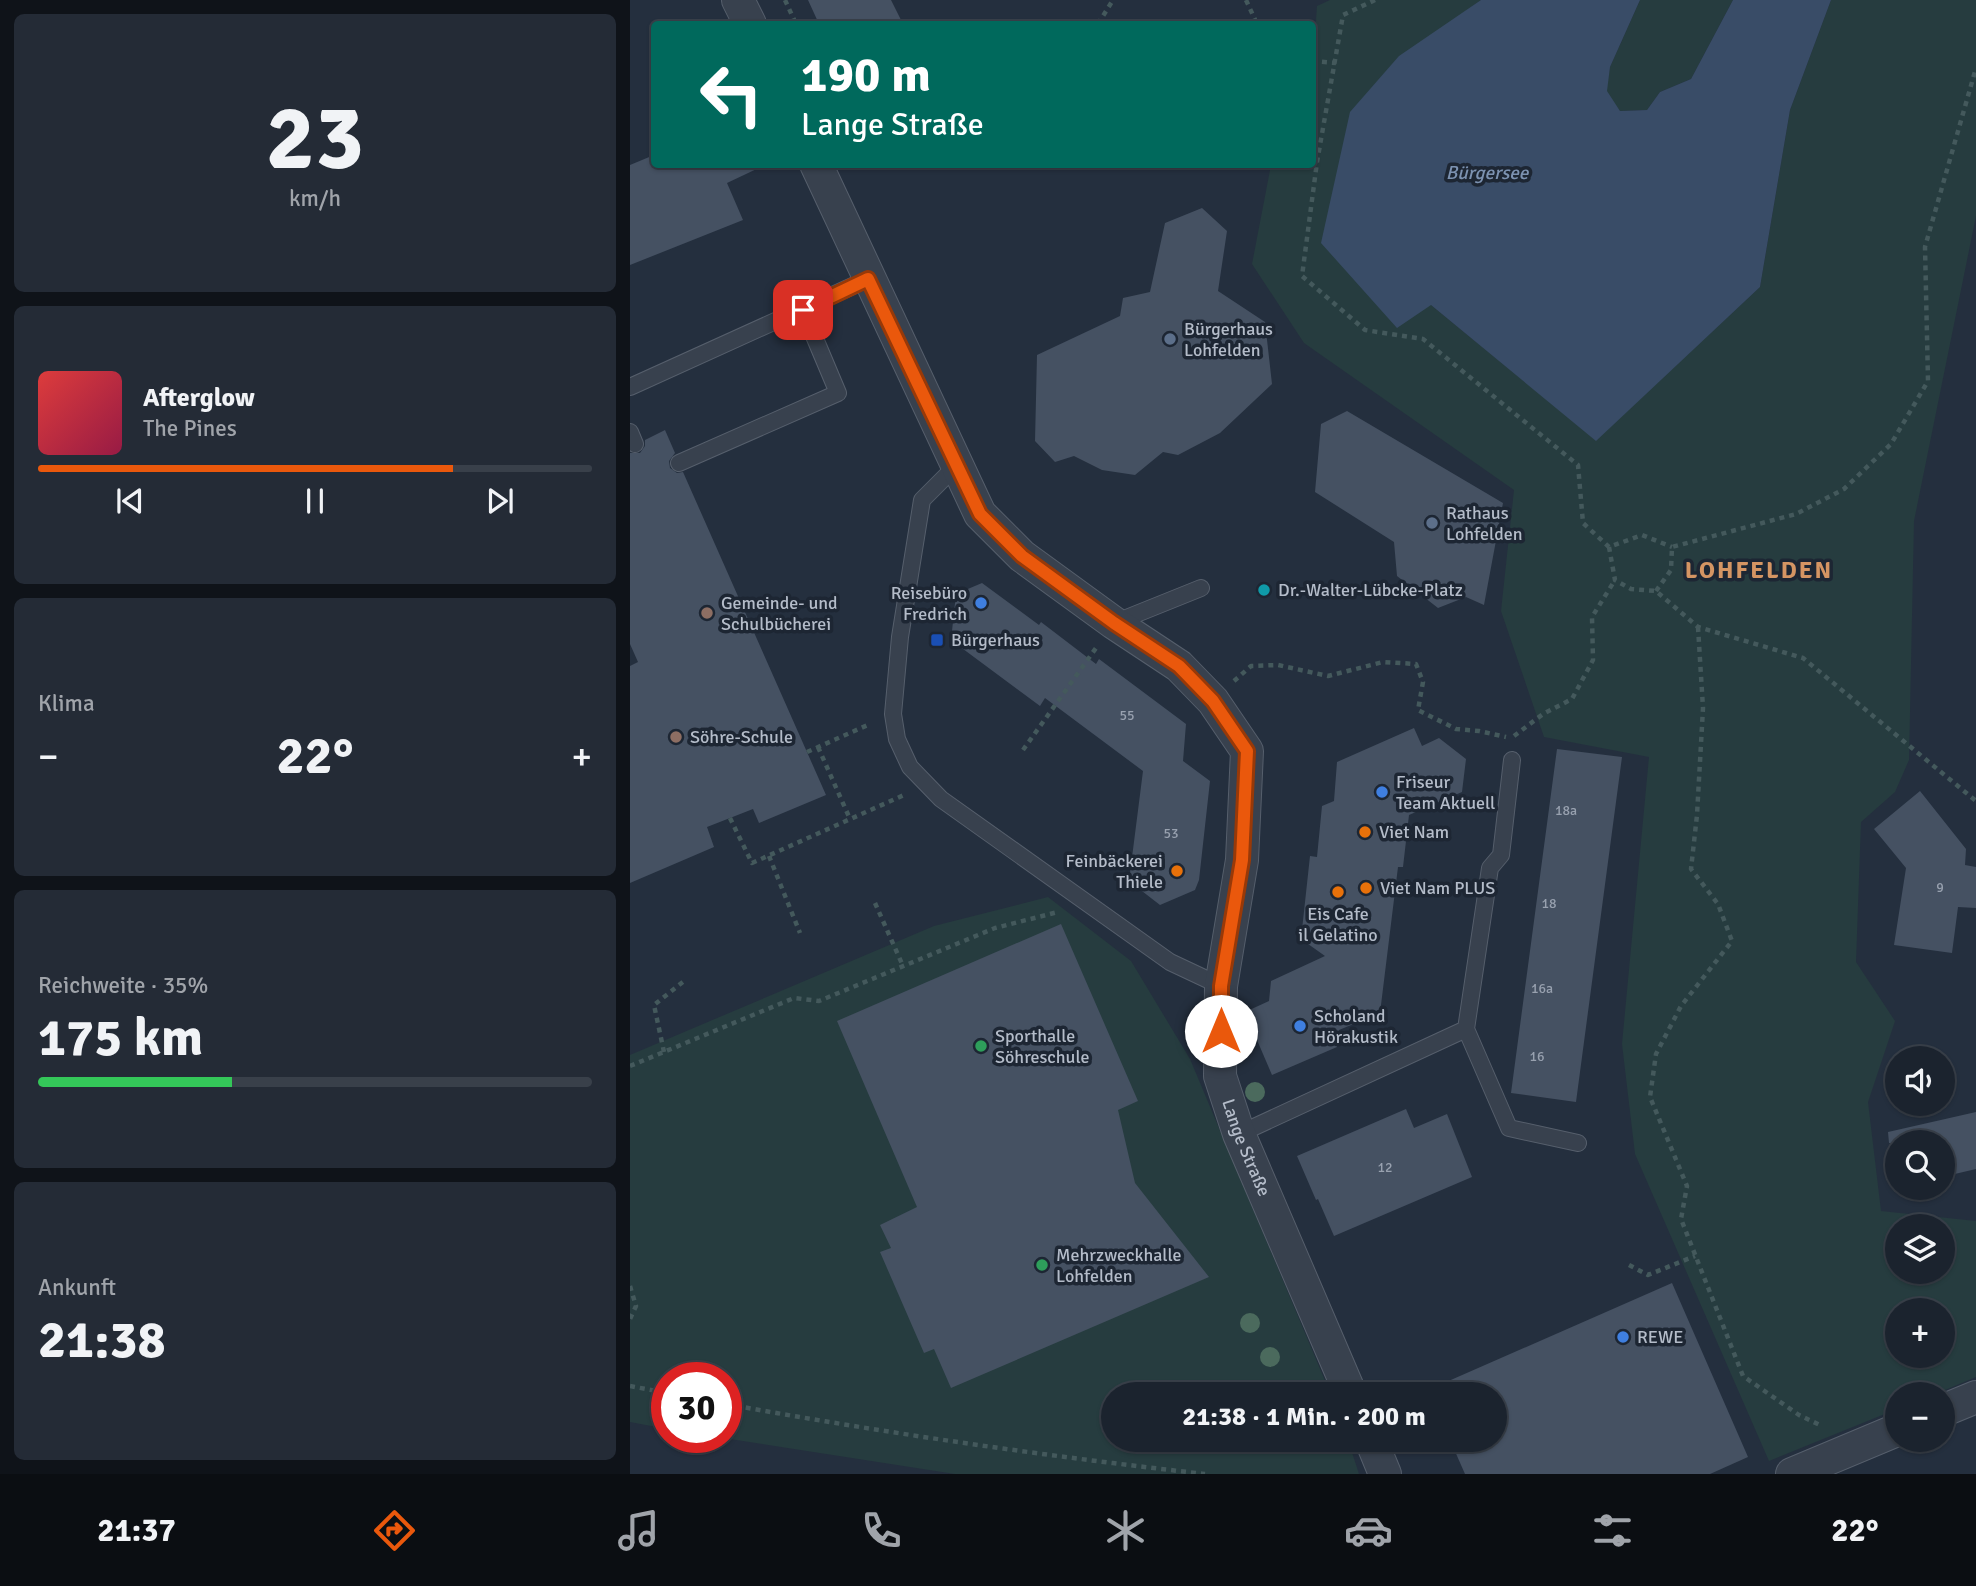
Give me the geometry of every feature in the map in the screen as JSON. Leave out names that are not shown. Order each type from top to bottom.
[{"type":"street","points":[[738,0],[748,21]]},
{"type":"street","name":"Lange Straße","points":[[818,168],[980,514],[1022,556],[1179,666],[1213,701],[1247,751],[1242,860],[1221,986],[1220,1076],[1240,1134],[1345,1382]]},
{"type":"street","points":[[1955,1406],[1976,1397]]},
{"type":"street","points":[[1792,1474],[1827,1468],[1860,1446],[1885,1435]]},
{"type":"street","points":[[1376,1452],[1385,1474]]},
{"type":"lane","points":[[630,387],[868,279]]},
{"type":"lane","points":[[680,463],[838,393],[803,310]]},
{"type":"lane","points":[[956,466],[922,500],[900,637],[893,714],[897,739],[910,767],[941,799],[1170,962],[1221,986]]},
{"type":"lane","points":[[1114,623],[1201,588]]},
{"type":"lane","points":[[1512,760],[1501,855],[1490,868],[1466,1029],[1509,1128],[1578,1143]]},
{"type":"lane","points":[[1240,1134],[1466,1029]]},
{"type":"path","points":[[785,0],[795,21]]},
{"type":"path","points":[[1100,21],[1113,0]]},
{"type":"path","points":[[1246,0],[1256,21]]},
{"type":"path","points":[[1213,701],[1251,666],[1279,665],[1328,676],[1383,662],[1416,664],[1423,682],[1418,710],[1456,729],[1511,738],[1542,714],[1572,699],[1593,660],[1592,617],[1615,580],[1609,547],[1583,523],[1578,465],[1423,339],[1365,330],[1302,276],[1317,162],[1343,15],[1376,0]]},
{"type":"path","points":[[1316,62],[1336,64]]},
{"type":"path","points":[[1609,547],[1642,536],[1672,547],[1796,514],[1844,489],[1891,444],[1928,381],[1925,247],[1976,68]]},
{"type":"path","points":[[1656,591],[1671,570],[1672,547]]},
{"type":"path","points":[[1615,580],[1631,589],[1656,591],[1698,627],[1803,659],[1976,801]]},
{"type":"path","points":[[1023,750],[1114,623]]},
{"type":"path","points":[[1698,627],[1703,708],[1691,869],[1718,904],[1732,941],[1681,1006],[1656,1055],[1650,1097],[1687,1186],[1681,1219],[1743,1376],[1799,1415],[1860,1446]]},
{"type":"path","points":[[807,752],[893,714]]},
{"type":"path","points":[[818,747],[850,819]]},
{"type":"path","points":[[730,818],[752,863],[927,785]]},
{"type":"path","points":[[769,856],[800,933]]},
{"type":"path","points":[[875,902],[903,966]]},
{"type":"path","points":[[630,1066],[794,998],[819,1000],[995,928],[1030,919]]},
{"type":"path","points":[[664,1052],[654,1005],[684,981]]},
{"type":"path","points":[[1629,1265],[1648,1275],[1695,1255]]},
{"type":"path","points":[[630,1286],[636,1306],[630,1319]]},
{"type":"path","points":[[630,1386],[651,1390]]},
{"type":"path","points":[[742,1407],[853,1427],[1084,1460],[1205,1474]]},
{"type":"green space","points":[[1330,0],[1481,0],[1466,11],[1431,305],[1596,440],[1760,287],[1790,110],[1831,0],[1976,0],[1976,216],[1914,521],[1909,760],[1895,792],[1861,822],[1856,962],[1895,1021],[1868,1102],[1881,1211],[1910,1214],[1885,1214],[1885,1284],[1955,1284],[1955,1219],[1976,1221],[1976,1377],[1955,1386],[1955,1382],[1885,1382],[1885,1414],[1769,1461],[1635,1154],[1622,1044],[1649,757],[1544,737],[1501,611],[1514,490],[1304,343],[1252,264],[1270,168],[1316,168],[1317,6]]},
{"type":"green space","points":[[1640,0],[1733,0],[1691,79],[1660,92],[1647,110],[1620,111],[1606,92],[1610,67]]},
{"type":"green space","points":[[1048,897],[1131,961],[1190,1059],[1326,1382],[1101,1382],[1101,1452],[1352,1452],[1359,1474],[955,1474],[742,1441],[742,1362],[651,1362],[651,1426],[630,1422],[630,1055],[934,926]]},
{"type":"water","name":"Bürgersee","points":[[1481,0],[1640,0],[1610,67],[1607,91],[1620,111],[1647,110],[1660,92],[1691,79],[1733,0],[1831,0],[1790,110],[1760,287],[1596,441],[1431,305],[1397,328],[1321,243],[1350,112],[1399,56]]},
{"type":"building","points":[[808,0],[891,0],[902,21],[818,21]]},
{"type":"building","points":[[651,156],[651,168],[759,168],[727,183],[743,220],[630,265],[630,165]]},
{"type":"building","name":"Bürgerhaus Lohfelden","points":[[1202,208],[1227,231],[1218,291],[1265,322],[1272,384],[1220,433],[1178,455],[1163,452],[1135,475],[1102,470],[1074,456],[1055,462],[1035,441],[1037,355],[1120,316],[1123,298],[1150,292],[1165,223]]},
{"type":"building","name":"Rathaus Lohfelden","points":[[1347,411],[1503,503],[1484,605],[1466,597],[1438,608],[1397,576],[1394,542],[1315,492],[1321,424]]},
{"type":"building","points":[[665,430],[675,453],[669,461],[670,468],[677,473],[683,472],[826,795],[759,823],[753,809],[707,827],[714,847],[630,883],[630,666],[638,662],[630,644],[630,453],[640,453],[645,446],[645,440]]},
{"type":"building","points":[[982,583],[1039,625],[1041,622],[1096,664],[1099,659],[1186,724],[1183,761],[1210,781],[1199,880],[1195,890],[1160,905],[1129,881],[1143,771],[1045,698],[1040,706],[951,640],[956,594]]},
{"type":"building","points":[[1414,728],[1422,746],[1439,738],[1466,759],[1462,792],[1409,815],[1403,867],[1398,867],[1380,1013],[1339,1030],[1337,1047],[1272,1075],[1245,1012],[1269,1001],[1271,981],[1325,956],[1301,939],[1310,856],[1317,857],[1322,806],[1334,801],[1337,762]]},
{"type":"building","points":[[1557,749],[1622,757],[1576,1102],[1511,1093]]},
{"type":"building","points":[[1920,791],[1966,849],[1965,865],[1976,867],[1976,908],[1958,907],[1952,953],[1894,945],[1906,868],[1874,829]]},
{"type":"building","points":[[1061,924],[1138,1101],[1118,1110],[1135,1183],[1209,1277],[951,1388],[934,1349],[924,1353],[880,1252],[891,1248],[880,1225],[917,1207],[837,1021]]},
{"type":"building","points":[[1406,1109],[1414,1128],[1447,1114],[1472,1177],[1334,1236],[1297,1156]]},
{"type":"building","points":[[1976,1112],[1976,1169],[1955,1174],[1955,1130],[1897,1130]]},
{"type":"building","name":"REWE","points":[[1672,1283],[1748,1457],[1710,1474],[1465,1474],[1455,1452],[1507,1452],[1507,1382],[1446,1382]]},
{"type":"place","name":"Bürgerhaus Lohfelden","points":[[1170,339]]},
{"type":"place","name":"Rathaus Lohfelden","points":[[1432,523]]},
{"type":"place","name":"Dr.-Walter-Lübcke-Platz","points":[[1264,590]]},
{"type":"place","name":"Reisebüro Fredrich","points":[[981,603]]},
{"type":"place","name":"Gemeinde- und Schulbücherei","points":[[707,613]]},
{"type":"place","name":"Bürgerhaus","points":[[937,640]]},
{"type":"place","name":"Söhre-Schule","points":[[676,737]]},
{"type":"place","name":"Friseur Team Aktuell","points":[[1382,792]]},
{"type":"place","name":"Viet Nam","points":[[1365,832]]},
{"type":"place","name":"Feinbäckerei Thiele","points":[[1177,871]]},
{"type":"place","name":"Viet Nam PLUS","points":[[1366,888]]},
{"type":"place","name":"Eis Cafe il Gelatino","points":[[1338,892]]},
{"type":"place","name":"Scholand Hörakustik","points":[[1300,1026]]},
{"type":"place","name":"Sporthalle Söhreschule","points":[[981,1046]]},
{"type":"place","name":"Mehrzweckhalle Lohfelden","points":[[1042,1265]]},
{"type":"place","name":"REWE","points":[[1623,1337]]},
{"type":"district","name":"LOHFELDEN","points":[[1759,570]]},
{"type":"route","points":[[803,310],[868,279],[980,514],[1022,556],[1179,666],[1213,701],[1247,751],[1242,860],[1221,986],[1221,1031]]}]
